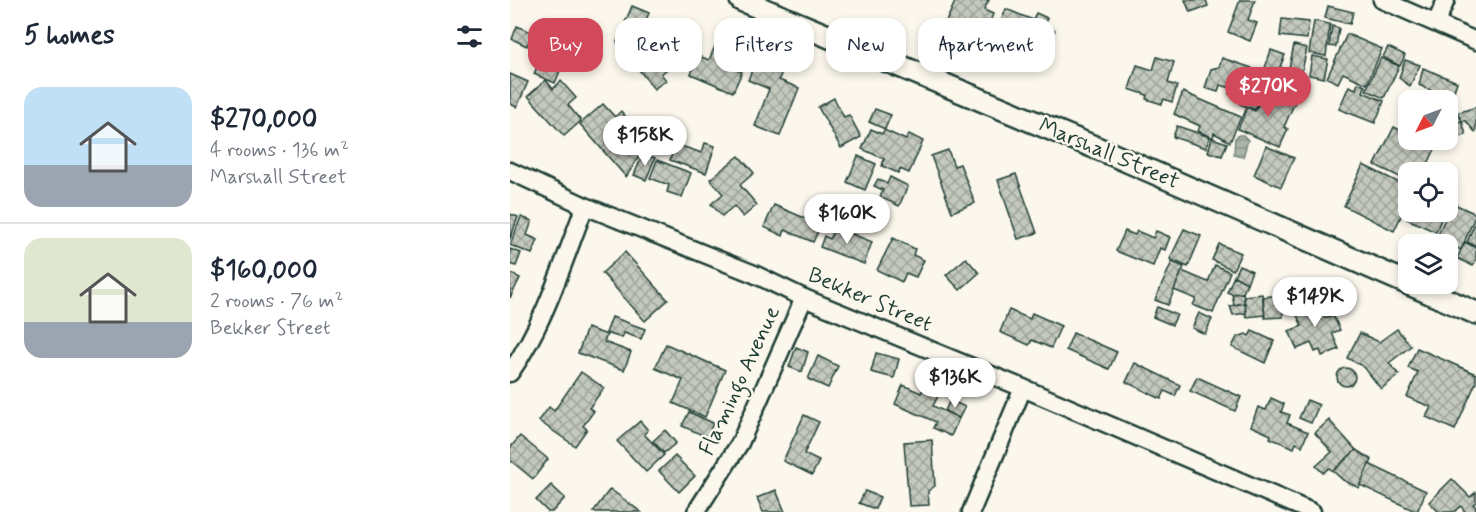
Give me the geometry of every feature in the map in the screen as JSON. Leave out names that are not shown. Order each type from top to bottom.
[{"type":"street","name":"Marshall Street","points":[[741,0],[1089,145],[1476,313]]},
{"type":"street","points":[[1382,0],[1476,41]]},
{"type":"street","points":[[1436,23],[1446,0]]},
{"type":"street","name":"Bekker Street","points":[[510,171],[585,206],[754,274],[804,298],[1023,388],[1312,512]]},
{"type":"street","points":[[510,373],[525,350],[546,306],[585,206]]},
{"type":"street","name":"Flamingo Avenue","points":[[696,512],[740,443],[804,298]]},
{"type":"street","points":[[971,512],[1023,388]]},
{"type":"shaded area","points":[[1243,135],[1248,140],[1243,157],[1234,154],[1235,138]]},
{"type":"building","points":[[956,0],[989,0],[984,10],[993,14],[991,18],[948,18]]},
{"type":"building","points":[[1185,0],[1206,0],[1208,6],[1190,12]]},
{"type":"building","points":[[1240,0],[1255,0],[1248,20],[1257,23],[1250,41],[1228,32]]},
{"type":"building","points":[[632,6],[649,13],[647,18],[627,18]]},
{"type":"building","points":[[1328,6],[1353,12],[1350,24],[1325,18]]},
{"type":"building","points":[[1006,9],[1028,18],[1002,18]]},
{"type":"building","points":[[1036,13],[1047,18],[1034,18]]},
{"type":"building","points":[[1282,19],[1309,22],[1307,39],[1280,36]]},
{"type":"building","points":[[1314,21],[1330,24],[1326,56],[1309,53]]},
{"type":"building","points":[[517,26],[528,31],[527,46],[512,39]]},
{"type":"building","points":[[1332,26],[1339,28],[1336,47],[1329,46]]},
{"type":"building","points":[[1347,34],[1382,49],[1367,84],[1343,73],[1338,83],[1327,78]]},
{"type":"building","points":[[1294,45],[1307,48],[1301,76],[1288,73]]},
{"type":"building","points":[[1388,47],[1405,55],[1400,66],[1383,57]]},
{"type":"building","points":[[714,49],[714,72],[742,72],[733,92],[691,74],[692,72],[702,72],[702,57],[709,60]]},
{"type":"building","points":[[1271,50],[1285,55],[1280,67],[1286,70],[1282,82],[1263,74]]},
{"type":"building","points":[[1312,56],[1328,59],[1324,78],[1309,75]]},
{"type":"building","points":[[1157,57],[1174,62],[1168,83],[1177,86],[1172,102],[1164,99],[1162,104],[1146,99],[1147,95],[1129,89],[1137,65],[1153,70]]},
{"type":"building","points":[[1222,58],[1252,68],[1241,98],[1229,94],[1231,88],[1220,85],[1218,92],[1205,88],[1211,69],[1219,67]]},
{"type":"building","points":[[1381,58],[1399,66],[1384,98],[1366,90]]},
{"type":"building","points":[[1405,60],[1420,65],[1410,86],[1399,78]]},
{"type":"building","points":[[1423,68],[1457,82],[1454,90],[1430,90],[1419,85]]},
{"type":"building","points":[[535,72],[560,72],[555,83],[534,74]]},
{"type":"building","points":[[641,72],[664,72],[661,74],[666,80],[654,89]]},
{"type":"building","points":[[751,72],[782,72],[779,80],[799,88],[780,136],[755,126],[769,89],[748,80]]},
{"type":"building","points":[[1253,72],[1268,78],[1255,110],[1240,104]]},
{"type":"building","points":[[510,74],[528,82],[517,107],[510,104]]},
{"type":"building","points":[[1287,75],[1301,79],[1299,88],[1285,83]]},
{"type":"building","points":[[1270,79],[1295,87],[1292,95],[1268,87]]},
{"type":"building","points":[[546,80],[553,89],[561,81],[576,98],[568,105],[581,121],[564,136],[528,96]]},
{"type":"building","points":[[1358,83],[1365,86],[1363,92],[1384,101],[1375,123],[1339,109],[1349,86],[1356,89]]},
{"type":"building","points":[[1265,89],[1295,102],[1284,127],[1288,129],[1280,147],[1238,129],[1247,107],[1255,111]]},
{"type":"building","points":[[1183,92],[1241,117],[1230,142],[1214,133],[1213,138],[1198,131],[1200,126],[1174,114]]},
{"type":"building","points":[[834,98],[844,117],[849,115],[861,137],[841,148],[818,107]]},
{"type":"building","points":[[603,104],[615,117],[621,111],[629,121],[623,126],[644,149],[626,177],[580,124]]},
{"type":"building","points":[[1476,107],[1476,132],[1466,121],[1462,121],[1458,113]]},
{"type":"building","points":[[875,109],[891,115],[885,129],[869,122]]},
{"type":"building","points":[[1462,121],[1466,135],[1458,137],[1458,122]]},
{"type":"building","points":[[1177,126],[1210,137],[1206,148],[1173,137]]},
{"type":"building","points":[[1394,127],[1398,129],[1398,150],[1435,150],[1429,162],[1398,162],[1398,176],[1375,165]]},
{"type":"building","points":[[871,129],[882,134],[884,130],[906,140],[909,134],[923,141],[909,173],[900,169],[898,173],[882,166],[884,159],[862,149]]},
{"type":"building","points":[[1212,138],[1227,143],[1222,156],[1208,152]]},
{"type":"building","points":[[705,143],[715,146],[706,173],[670,160],[675,144],[702,153]]},
{"type":"building","points":[[1266,146],[1294,158],[1281,187],[1254,175]]},
{"type":"building","points":[[948,150],[954,166],[960,164],[975,203],[952,212],[931,156]]},
{"type":"building","points":[[643,154],[655,158],[646,180],[634,175]]},
{"type":"building","points":[[739,156],[754,173],[740,185],[757,205],[743,217],[734,206],[722,216],[711,204],[723,194],[710,179]]},
{"type":"building","points":[[858,156],[876,164],[865,190],[847,182]]},
{"type":"building","points":[[657,160],[691,173],[682,197],[667,192],[669,185],[650,178]]},
{"type":"building","points":[[1363,165],[1398,182],[1398,222],[1394,231],[1344,206]]},
{"type":"building","points":[[1016,174],[1037,233],[1018,239],[998,180]]},
{"type":"building","points":[[890,177],[908,186],[899,206],[880,197],[883,190],[874,186],[878,179],[887,184]]},
{"type":"building","points":[[774,205],[821,225],[813,242],[785,230],[783,236],[764,227]]},
{"type":"building","points":[[1458,206],[1476,214],[1461,250],[1458,249],[1458,234],[1438,234],[1444,222],[1458,222]]},
{"type":"building","points":[[510,214],[518,217],[510,239]]},
{"type":"building","points":[[521,217],[532,221],[527,235],[538,240],[532,254],[510,245]]},
{"type":"building","points":[[1476,220],[1476,246],[1467,242]]},
{"type":"building","points":[[1414,222],[1440,222],[1436,232]]},
{"type":"building","points":[[835,227],[872,242],[864,264],[820,247],[824,236],[830,239]]},
{"type":"building","points":[[1184,229],[1201,236],[1188,267],[1170,259]]},
{"type":"building","points":[[1125,231],[1135,235],[1137,231],[1153,238],[1156,231],[1170,237],[1165,250],[1160,248],[1153,266],[1116,251]]},
{"type":"building","points":[[893,238],[915,249],[913,255],[924,260],[916,277],[906,273],[902,282],[877,270]]},
{"type":"building","points":[[1465,242],[1476,248],[1476,260],[1473,266],[1458,258]]},
{"type":"building","points":[[1219,244],[1241,253],[1233,270],[1212,260]]},
{"type":"building","points":[[510,249],[521,253],[516,266],[510,264]]},
{"type":"building","points":[[625,252],[668,300],[645,321],[602,273]]},
{"type":"building","points":[[966,258],[979,273],[960,290],[946,275]]},
{"type":"building","points":[[1172,262],[1184,267],[1168,305],[1155,300]]},
{"type":"building","points":[[1215,265],[1230,272],[1213,313],[1193,305],[1196,299],[1174,290],[1182,271],[1208,282]]},
{"type":"building","points":[[1239,265],[1252,271],[1247,283],[1234,276]]},
{"type":"building","points":[[510,273],[520,278],[510,298]]},
{"type":"building","points":[[1234,276],[1247,283],[1243,293],[1227,292]]},
{"type":"building","points":[[1287,286],[1299,291],[1293,306],[1282,301]]},
{"type":"building","points":[[1243,293],[1245,303],[1234,305],[1232,294]]},
{"type":"building","points":[[1262,294],[1265,315],[1246,317],[1244,296]]},
{"type":"building","points":[[1281,295],[1283,317],[1265,318],[1263,297]]},
{"type":"building","points":[[1316,295],[1325,318],[1333,315],[1340,330],[1332,333],[1339,349],[1322,356],[1320,350],[1315,352],[1311,343],[1297,349],[1289,331],[1302,326],[1295,311],[1302,308],[1299,302]]},
{"type":"building","points":[[1245,303],[1246,313],[1233,315],[1230,306]]},
{"type":"building","points":[[1157,307],[1177,315],[1172,325],[1153,317]]},
{"type":"building","points":[[1009,310],[1030,319],[1032,313],[1061,326],[1051,348],[1032,340],[1029,345],[1000,332]]},
{"type":"building","points":[[1199,313],[1212,319],[1205,334],[1192,328]]},
{"type":"building","points":[[612,317],[645,329],[641,339],[624,333],[622,338],[606,333]]},
{"type":"building","points":[[587,328],[607,335],[604,342],[631,352],[624,370],[578,353]]},
{"type":"building","points":[[1397,329],[1411,346],[1389,363],[1399,375],[1381,389],[1364,367],[1347,358],[1360,333],[1379,342]]},
{"type":"building","points":[[1252,331],[1274,341],[1265,363],[1232,347],[1237,337],[1246,334],[1249,336]]},
{"type":"building","points":[[1073,333],[1117,352],[1109,369],[1066,350]]},
{"type":"building","points":[[666,344],[725,370],[705,417],[673,403],[683,380],[655,368]]},
{"type":"building","points":[[796,347],[808,352],[802,372],[789,367]]},
{"type":"building","points":[[1417,348],[1476,374],[1476,382],[1455,430],[1426,417],[1431,407],[1407,397],[1418,372],[1408,368]]},
{"type":"building","points":[[876,353],[899,359],[894,378],[871,372]]},
{"type":"building","points":[[818,356],[838,366],[828,388],[808,379]]},
{"type":"building","points":[[1135,363],[1180,385],[1175,396],[1165,391],[1161,399],[1126,382]]},
{"type":"building","points":[[1346,368],[1352,371],[1355,377],[1352,383],[1346,386],[1340,383],[1337,377],[1340,371]]},
{"type":"building","points":[[581,372],[604,388],[589,408],[594,411],[583,426],[587,429],[575,446],[539,421],[549,407],[554,411]]},
{"type":"building","points":[[1197,377],[1241,397],[1235,411],[1190,391]]},
{"type":"building","points":[[903,385],[921,393],[924,387],[939,394],[933,406],[959,418],[951,436],[933,428],[936,422],[895,404]]},
{"type":"building","points":[[1271,398],[1284,404],[1281,412],[1290,415],[1287,423],[1308,432],[1302,446],[1296,443],[1294,448],[1270,438],[1271,435],[1251,426],[1258,407],[1266,410]]},
{"type":"building","points":[[950,400],[965,407],[959,418],[945,411]]},
{"type":"building","points":[[1307,400],[1319,405],[1311,423],[1299,418]]},
{"type":"building","points":[[689,412],[713,423],[707,437],[682,426]]},
{"type":"building","points":[[804,415],[819,422],[804,454],[819,461],[812,475],[783,461]]},
{"type":"building","points":[[1329,420],[1356,450],[1333,471],[1329,468],[1323,473],[1316,466],[1332,452],[1315,433]]},
{"type":"building","points":[[640,421],[648,430],[644,434],[664,455],[646,472],[617,441]]},
{"type":"building","points":[[665,430],[676,443],[664,453],[653,441]]},
{"type":"building","points":[[520,436],[548,459],[533,479],[510,460],[510,448]]},
{"type":"building","points":[[932,440],[935,486],[928,491],[929,505],[909,506],[904,442]]},
{"type":"building","points":[[1356,450],[1372,460],[1359,488],[1343,480],[1333,471]]},
{"type":"building","points":[[675,456],[695,476],[679,492],[659,471]]},
{"type":"building","points":[[1369,464],[1426,491],[1417,512],[1360,485]]},
{"type":"building","points":[[1452,479],[1470,497],[1476,492],[1476,502],[1473,504],[1476,512],[1465,512],[1461,506],[1454,512],[1439,512],[1429,502]]},
{"type":"building","points":[[551,485],[565,498],[552,512],[548,512],[536,500]]},
{"type":"building","points":[[610,489],[641,512],[593,512]]},
{"type":"building","points":[[776,490],[785,512],[763,512],[757,498]]},
{"type":"building","points":[[865,491],[880,497],[875,509],[859,503]]}]
